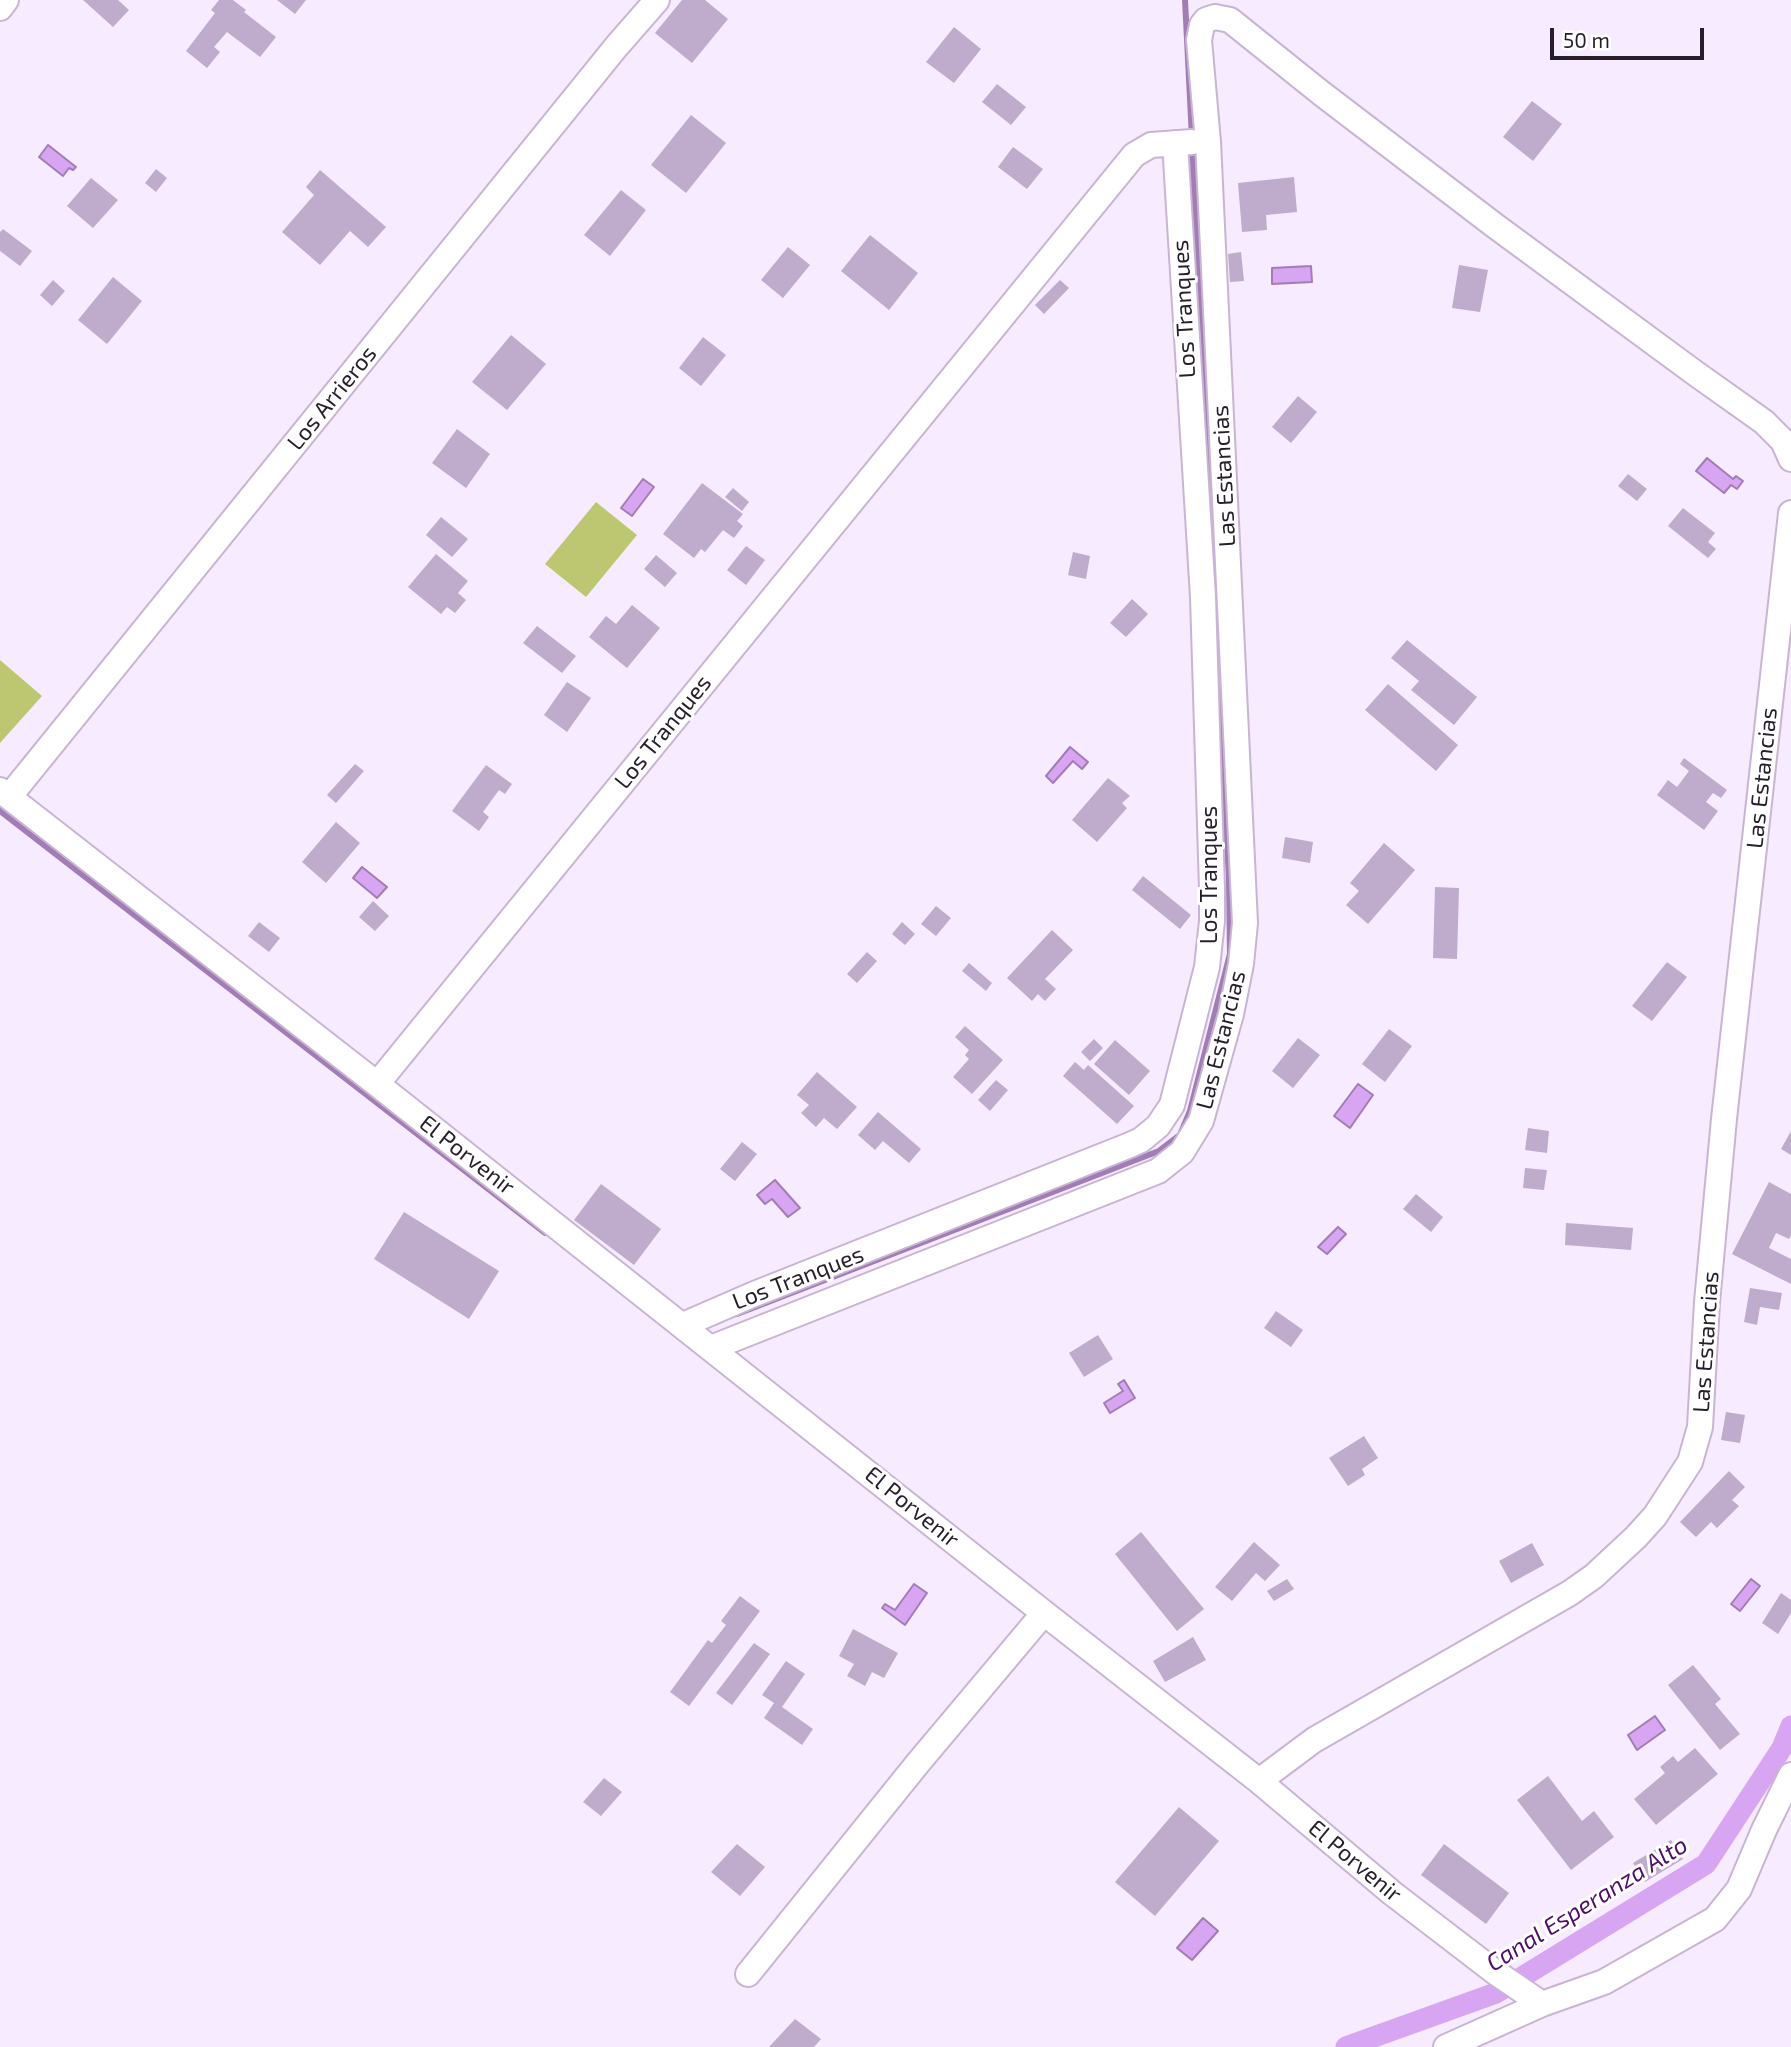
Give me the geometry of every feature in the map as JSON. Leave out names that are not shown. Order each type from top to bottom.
[{"type":"street","points":[[0,8],[6,0]]},
{"type":"street","name":"Los Arrieros","points":[[4,793],[657,0]]},
{"type":"street","name":"Las Estancias","points":[[711,1348],[1144,1177],[1171,1163],[1182,1152],[1201,1121],[1236,989],[1245,923],[1208,142],[1200,32],[1202,25],[1210,18],[1223,17],[1230,20],[1494,225],[1764,422],[1783,441],[1791,458]]},
{"type":"street","name":"Los Tranques","points":[[377,1083],[1134,155],[1151,145],[1208,142]]},
{"type":"street","name":"Los Tranques","points":[[683,1325],[1130,1145],[1150,1134],[1172,1105],[1207,967],[1212,921],[1203,597],[1175,143]]},
{"type":"street","name":"Las Estancias","points":[[1259,1781],[1314,1740],[1570,1593],[1594,1576],[1655,1516],[1690,1462],[1700,1427],[1707,1302],[1724,1119],[1791,513]]},
{"type":"street","name":"El Porvenir","points":[[4,793],[377,1083],[1259,1781],[1392,1893],[1495,1972],[1542,2004]]},
{"type":"street","points":[[1211,858],[1241,858]]},
{"type":"street","points":[[748,1974],[918,1763],[1044,1613]]},
{"type":"street","points":[[1446,2047],[1542,2004],[1604,1982],[1715,1919],[1739,1889],[1791,1775]]},
{"type":"green space","points":[[596,502],[637,535],[586,597],[545,564]]},
{"type":"green space","points":[[0,660],[42,696],[0,743]]},
{"type":"shaded area","points":[[48,145],[76,167],[73,170],[69,168],[63,176],[39,157]]},
{"type":"shaded area","points":[[1311,266],[1312,282],[1272,284],[1272,268]]},
{"type":"shaded area","points":[[1707,458],[1733,479],[1736,476],[1743,481],[1737,489],[1731,485],[1724,493],[1696,471]]},
{"type":"shaded area","points":[[643,479],[654,487],[632,516],[621,508]]},
{"type":"shaded area","points":[[1070,747],[1088,762],[1082,769],[1073,761],[1053,783],[1046,776]]},
{"type":"shaded area","points":[[362,867],[387,887],[377,898],[353,878]]},
{"type":"shaded area","points":[[1358,1084],[1373,1095],[1350,1128],[1334,1116]]},
{"type":"shaded area","points":[[775,1180],[800,1208],[788,1217],[772,1199],[765,1204],[757,1195]]},
{"type":"shaded area","points":[[1338,1227],[1346,1234],[1327,1254],[1318,1247]]},
{"type":"shaded area","points":[[1124,1380],[1135,1398],[1110,1413],[1104,1403],[1123,1391],[1118,1384]]},
{"type":"shaded area","points":[[1751,1579],[1760,1586],[1740,1611],[1731,1604]]},
{"type":"shaded area","points":[[914,1584],[927,1593],[905,1625],[882,1608],[885,1604],[895,1610]]},
{"type":"shaded area","points":[[1655,1716],[1665,1730],[1637,1750],[1628,1735]]},
{"type":"shaded area","points":[[1203,1918],[1218,1931],[1192,1960],[1177,1948]]},
{"type":"building","points":[[83,0],[118,0],[129,10],[113,27]]},
{"type":"building","points":[[219,0],[233,0],[276,37],[260,57],[227,32],[214,47],[220,52],[207,68],[186,51],[215,13],[211,10]]},
{"type":"building","points":[[277,0],[306,0],[295,14]]},
{"type":"building","points":[[682,0],[705,0],[728,19],[692,63],[655,33]]},
{"type":"building","points":[[954,27],[981,49],[954,83],[926,62]]},
{"type":"building","points":[[997,84],[1026,107],[1011,125],[982,102]]},
{"type":"building","points":[[1532,101],[1562,124],[1533,161],[1503,137]]},
{"type":"building","points":[[691,115],[726,143],[686,193],[651,165]]},
{"type":"building","points":[[1013,147],[1043,169],[1027,189],[998,167]]},
{"type":"building","points":[[156,169],[167,178],[156,192],[145,183]]},
{"type":"building","points":[[320,170],[386,227],[368,247],[350,231],[320,265],[282,232],[314,195],[306,187]]},
{"type":"building","points":[[1294,177],[1297,212],[1266,215],[1267,230],[1242,232],[1238,183]]},
{"type":"building","points":[[91,178],[118,200],[93,228],[67,206]]},
{"type":"building","points":[[621,190],[646,210],[610,256],[584,235]]},
{"type":"building","points":[[3,229],[32,251],[20,266],[0,251],[0,232]]},
{"type":"building","points":[[870,235],[918,273],[889,310],[841,271]]},
{"type":"building","points":[[788,247],[810,265],[783,298],[761,280]]},
{"type":"building","points":[[1241,252],[1244,281],[1230,282],[1228,254]]},
{"type":"building","points":[[1459,265],[1488,270],[1480,312],[1452,308]]},
{"type":"building","points":[[113,277],[142,301],[107,344],[78,320]]},
{"type":"building","points":[[53,280],[65,291],[52,306],[40,295]]},
{"type":"building","points":[[1060,280],[1069,288],[1044,314],[1035,305]]},
{"type":"building","points":[[511,335],[546,364],[507,410],[472,382]]},
{"type":"building","points":[[703,337],[726,355],[701,386],[679,368]]},
{"type":"building","points":[[1298,396],[1317,412],[1291,443],[1272,427]]},
{"type":"building","points":[[457,429],[490,454],[466,488],[432,463]]},
{"type":"building","points":[[1628,474],[1647,489],[1637,501],[1618,486]]},
{"type":"building","points":[[702,483],[743,514],[737,521],[743,526],[734,538],[723,530],[705,552],[701,549],[694,558],[663,534]]},
{"type":"building","points":[[733,488],[749,502],[742,511],[725,497]]},
{"type":"building","points":[[1683,508],[1715,533],[1708,542],[1716,549],[1708,558],[1668,526]]},
{"type":"building","points":[[441,517],[468,539],[452,557],[426,535]]},
{"type":"building","points":[[746,546],[765,560],[746,585],[727,570]]},
{"type":"building","points":[[1073,552],[1090,556],[1086,579],[1068,575]]},
{"type":"building","points":[[436,554],[468,581],[458,593],[466,600],[455,613],[447,607],[441,614],[408,587]]},
{"type":"building","points":[[656,555],[677,573],[665,587],[644,569]]},
{"type":"building","points":[[1132,599],[1148,614],[1126,637],[1110,623]]},
{"type":"building","points":[[632,605],[660,628],[627,668],[589,637],[606,616],[616,624]]},
{"type":"building","points":[[537,626],[576,656],[562,673],[523,643]]},
{"type":"building","points":[[1407,640],[1477,697],[1454,725],[1411,690],[1419,681],[1391,658]]},
{"type":"building","points":[[567,682],[591,698],[567,732],[544,715]]},
{"type":"building","points":[[1388,684],[1458,745],[1436,771],[1365,710]]},
{"type":"building","points":[[1684,758],[1727,790],[1721,798],[1713,793],[1706,802],[1718,811],[1704,830],[1657,795],[1668,780],[1677,787],[1689,771],[1680,764]]},
{"type":"building","points":[[355,764],[364,771],[336,803],[327,795]]},
{"type":"building","points":[[486,765],[512,784],[505,794],[499,790],[483,812],[489,817],[479,831],[452,811]]},
{"type":"building","points":[[1108,778],[1130,796],[1122,803],[1127,808],[1097,842],[1072,820]]},
{"type":"building","points":[[336,822],[360,843],[326,883],[302,862]]},
{"type":"building","points":[[1285,837],[1313,842],[1310,863],[1282,858]]},
{"type":"building","points":[[1384,843],[1415,870],[1368,924],[1346,905],[1359,891],[1350,883]]},
{"type":"building","points":[[1143,876],[1191,915],[1180,929],[1132,890]]},
{"type":"building","points":[[1435,887],[1459,888],[1457,959],[1433,958]]},
{"type":"building","points":[[373,901],[389,916],[375,931],[359,917]]},
{"type":"building","points":[[936,906],[951,918],[936,936],[921,924]]},
{"type":"building","points":[[259,922],[280,938],[269,952],[248,936]]},
{"type":"building","points":[[902,922],[915,934],[905,945],[892,934]]},
{"type":"building","points":[[1052,930],[1073,950],[1045,979],[1056,989],[1045,1001],[1038,994],[1032,1001],[1007,978]]},
{"type":"building","points":[[867,952],[877,961],[857,983],[847,974]]},
{"type":"building","points":[[1667,962],[1687,977],[1652,1021],[1632,1006]]},
{"type":"building","points":[[969,963],[992,983],[986,991],[962,971]]},
{"type":"building","points":[[965,1026],[1003,1060],[972,1094],[953,1077],[969,1059],[965,1055],[969,1050],[955,1037]]},
{"type":"building","points":[[1389,1029],[1412,1046],[1385,1082],[1362,1064]]},
{"type":"building","points":[[1298,1038],[1320,1055],[1293,1088],[1272,1071]]},
{"type":"building","points":[[1094,1039],[1103,1048],[1090,1061],[1081,1052]]},
{"type":"building","points":[[1115,1040],[1150,1071],[1129,1095],[1094,1064]]},
{"type":"building","points":[[1075,1062],[1084,1070],[1088,1065],[1134,1106],[1117,1124],[1063,1076]]},
{"type":"building","points":[[817,1072],[857,1107],[837,1129],[824,1118],[816,1127],[801,1113],[809,1105],[797,1095]]},
{"type":"building","points":[[996,1080],[1008,1090],[990,1111],[978,1100]]},
{"type":"building","points":[[878,1112],[921,1149],[909,1163],[883,1141],[875,1150],[858,1135]]},
{"type":"building","points":[[1528,1128],[1549,1131],[1547,1153],[1525,1150]]},
{"type":"building","points":[[1791,1131],[1791,1155],[1781,1149]]},
{"type":"building","points":[[742,1142],[757,1154],[735,1181],[720,1169]]},
{"type":"building","points":[[1525,1168],[1547,1170],[1544,1190],[1523,1188]]},
{"type":"building","points":[[1769,1182],[1791,1194],[1791,1235],[1789,1239],[1776,1233],[1769,1248],[1791,1259],[1791,1284],[1732,1254]]},
{"type":"building","points":[[601,1184],[661,1229],[634,1265],[574,1220]]},
{"type":"building","points":[[1416,1194],[1443,1217],[1431,1232],[1403,1209]]},
{"type":"building","points":[[404,1212],[499,1271],[469,1319],[374,1259]]},
{"type":"building","points":[[1566,1223],[1633,1228],[1631,1250],[1565,1245]]},
{"type":"building","points":[[1750,1288],[1782,1293],[1779,1310],[1760,1307],[1757,1325],[1744,1322]]},
{"type":"building","points":[[1276,1311],[1303,1330],[1291,1347],[1264,1328]]},
{"type":"building","points":[[1098,1335],[1113,1359],[1084,1377],[1069,1353]]},
{"type":"building","points":[[1726,1412],[1745,1415],[1740,1443],[1721,1440]]},
{"type":"building","points":[[1364,1436],[1378,1458],[1362,1469],[1365,1475],[1348,1486],[1329,1458]]},
{"type":"building","points":[[1729,1471],[1745,1487],[1732,1500],[1739,1506],[1717,1528],[1711,1522],[1696,1537],[1680,1522]]},
{"type":"building","points":[[1141,1532],[1204,1609],[1177,1631],[1115,1554]]},
{"type":"building","points":[[1254,1542],[1280,1565],[1265,1581],[1256,1573],[1232,1601],[1215,1587]]},
{"type":"building","points":[[1532,1543],[1544,1565],[1511,1583],[1499,1561]]},
{"type":"building","points":[[1287,1579],[1294,1589],[1274,1601],[1267,1591]]},
{"type":"building","points":[[1781,1593],[1791,1600],[1791,1613],[1778,1634],[1762,1623]]},
{"type":"building","points":[[740,1596],[760,1611],[689,1706],[670,1692],[708,1640],[712,1643],[726,1625],[721,1621]]},
{"type":"building","points":[[853,1629],[898,1653],[884,1678],[872,1672],[865,1686],[847,1676],[854,1664],[839,1656]]},
{"type":"building","points":[[1193,1637],[1206,1660],[1165,1682],[1153,1661]]},
{"type":"building","points":[[754,1643],[770,1654],[732,1705],[716,1693]]},
{"type":"building","points":[[786,1661],[805,1674],[782,1707],[813,1729],[802,1745],[764,1718],[774,1703],[762,1695]]},
{"type":"building","points":[[1693,1665],[1721,1699],[1715,1704],[1740,1734],[1720,1750],[1668,1685]]},
{"type":"building","points":[[1695,1748],[1718,1774],[1656,1825],[1634,1799],[1665,1773],[1660,1767],[1673,1756],[1678,1762]]},
{"type":"building","points":[[1548,1776],[1582,1821],[1594,1811],[1614,1837],[1571,1870],[1517,1800]]},
{"type":"building","points":[[604,1778],[622,1792],[601,1816],[583,1802]]},
{"type":"building","points":[[1179,1807],[1219,1841],[1155,1916],[1115,1882]]},
{"type":"building","points":[[1671,1840],[1683,1859],[1645,1882],[1633,1863]]},
{"type":"building","points":[[737,1844],[765,1867],[740,1896],[711,1872]]},
{"type":"building","points":[[1444,1844],[1509,1893],[1486,1924],[1421,1875]]},
{"type":"building","points":[[795,2019],[821,2039],[814,2047],[769,2047]]},
{"type":"waterway","points":[[1185,0],[1192,138]]},
{"type":"waterway","points":[[1192,149],[1213,564]]},
{"type":"waterway","points":[[737,1314],[1159,1151],[1180,1135],[1190,1111],[1230,954],[1229,880],[1215,610]]},
{"type":"waterway","points":[[0,811],[545,1233]]},
{"type":"waterway","name":"Canal Esperanza Alto","points":[[1346,2047],[1496,1993],[1706,1864],[1782,1748],[1791,1726]]}]
